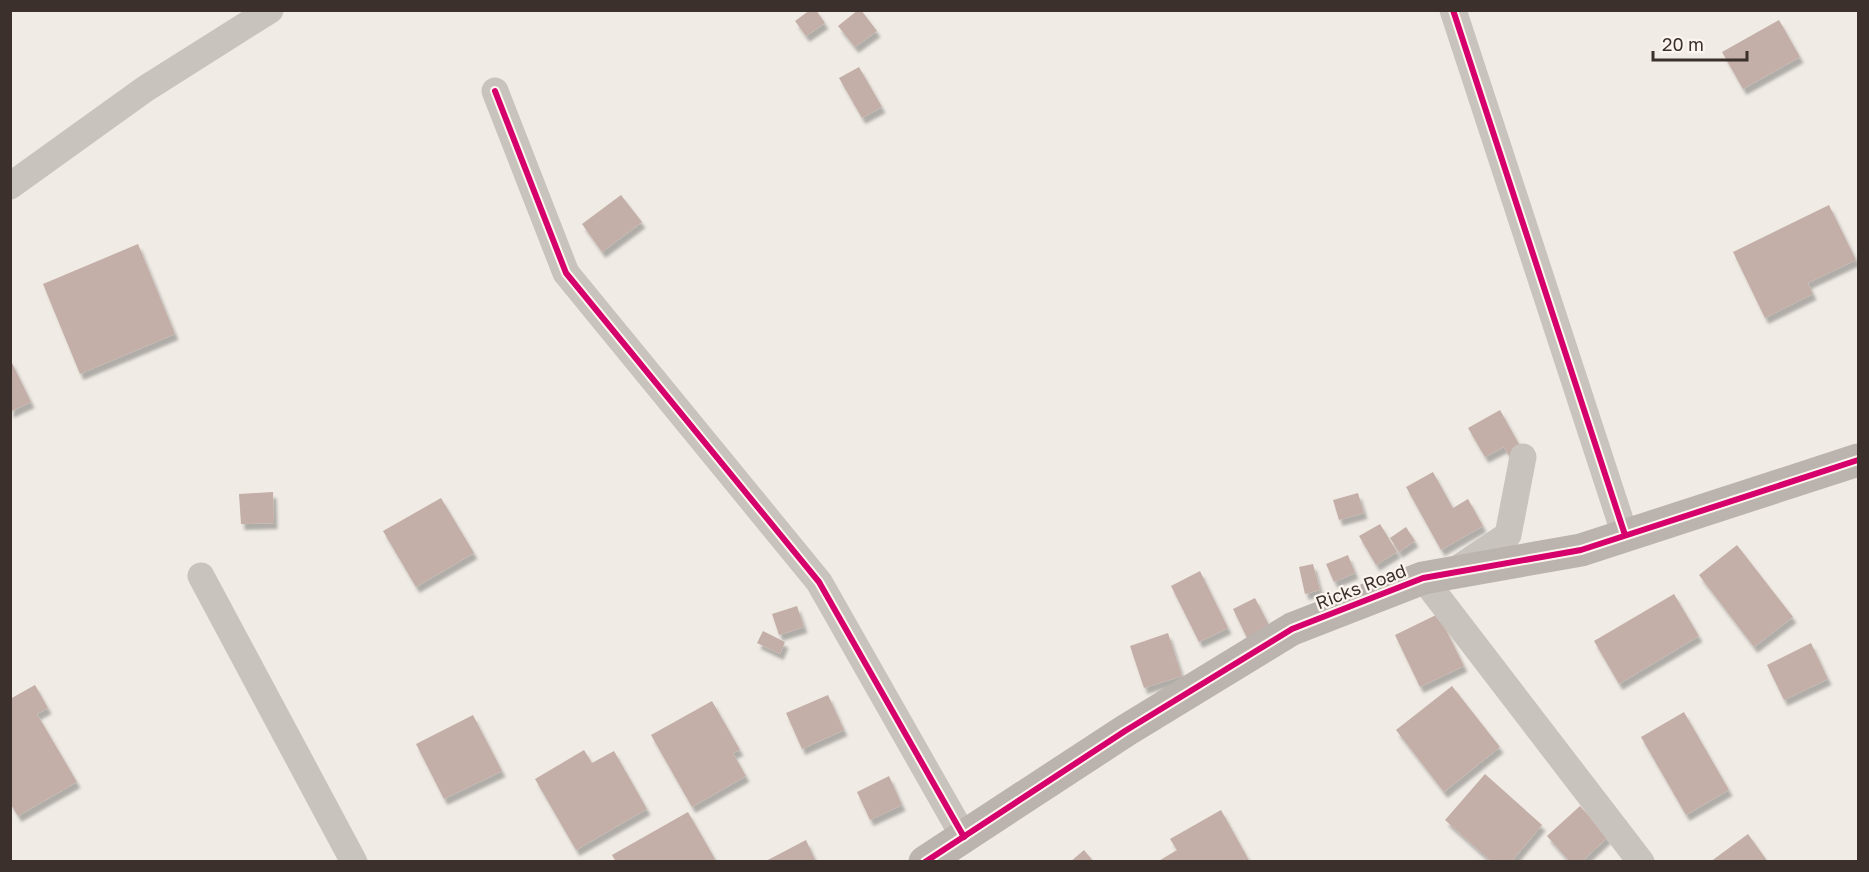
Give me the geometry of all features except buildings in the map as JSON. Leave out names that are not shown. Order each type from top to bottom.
[{"type":"street","points":[[10,186],[145,89],[270,10]]},
{"type":"street","points":[[1453,10],[1625,535]]},
{"type":"street","points":[[495,91],[566,273],[819,582],[964,837]]},
{"type":"street","points":[[1523,457],[1508,535],[1437,576],[1641,861]]},
{"type":"street","name":"Ricks Road","points":[[926,861],[1125,731],[1292,629],[1437,576],[1581,550],[1858,460]]},
{"type":"street","points":[[201,576],[344,858]]},
{"type":"cycle path","points":[[1453,10],[1625,535]]},
{"type":"cycle path","points":[[495,91],[566,273],[819,582],[964,837]]},
{"type":"cycle path","points":[[925,862],[1125,731],[1292,629],[1423,578],[1581,550],[1858,460]]}]
